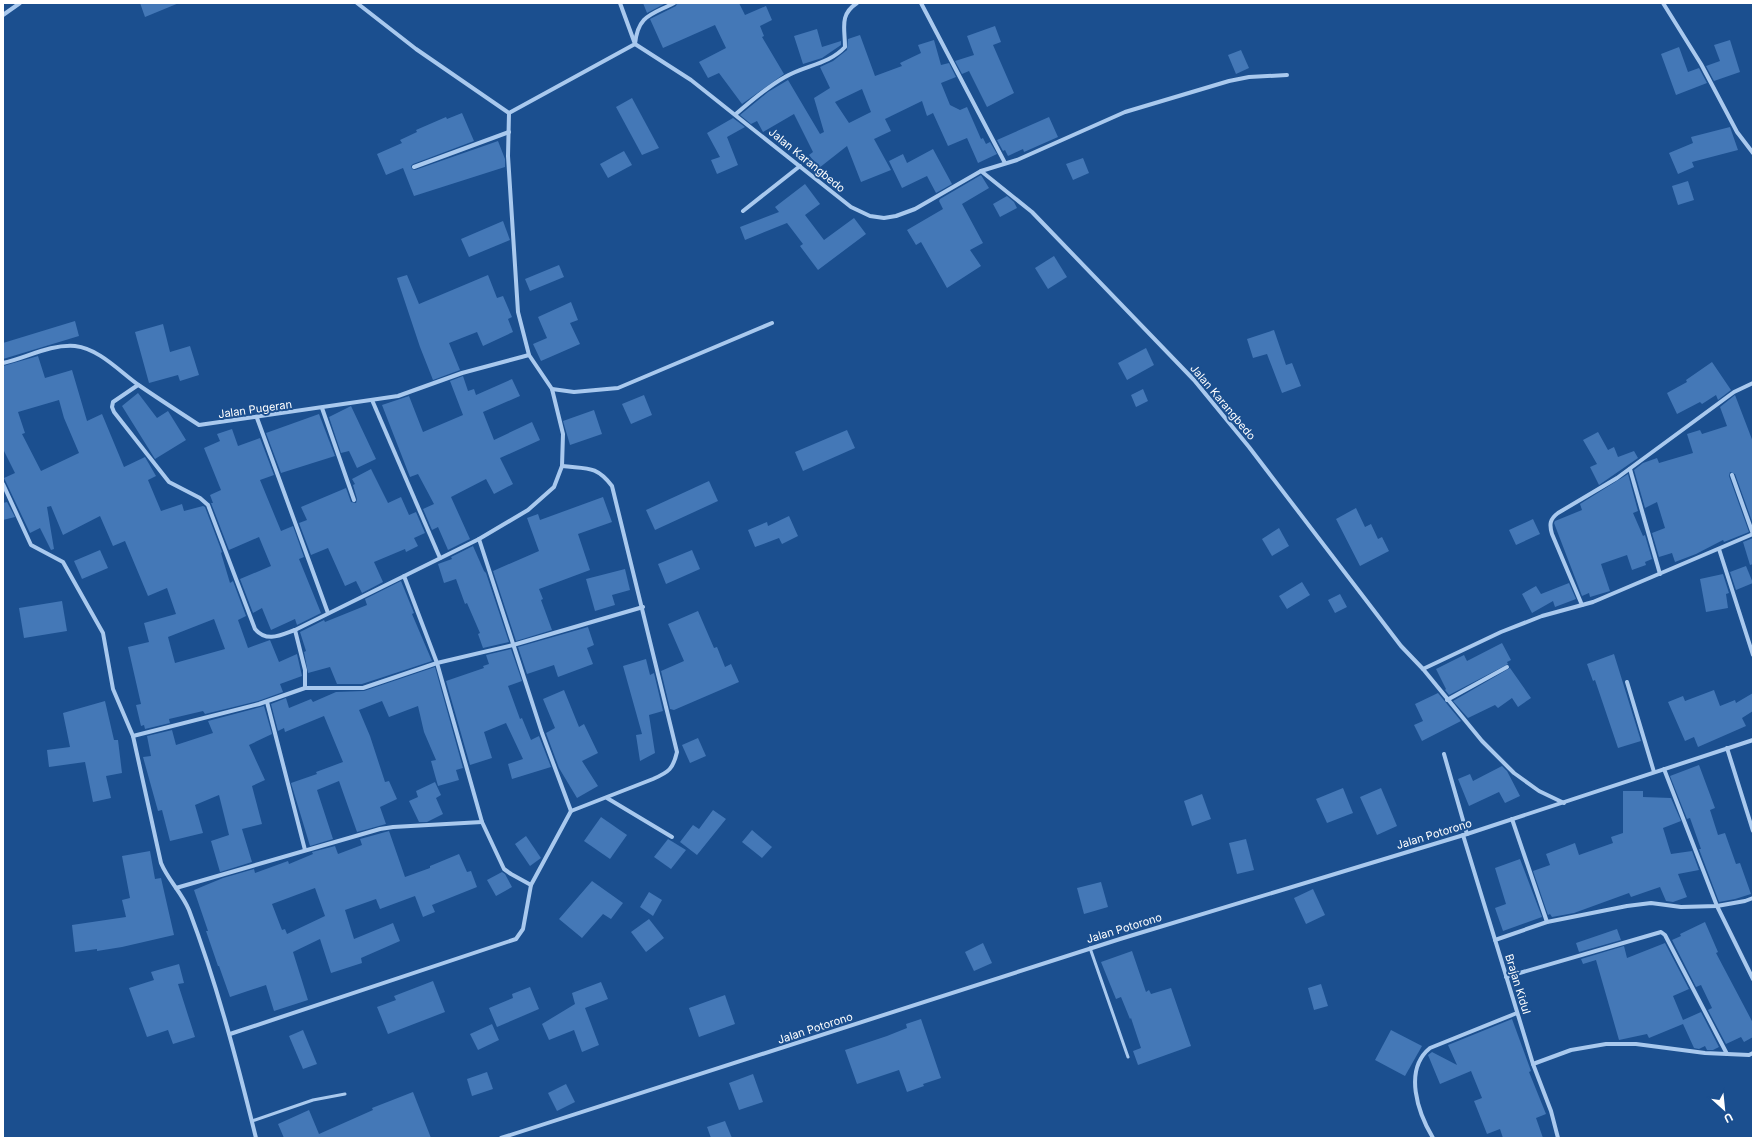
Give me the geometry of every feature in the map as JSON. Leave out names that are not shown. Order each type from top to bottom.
[{"type":"street","points":[[3,15],[20,3]]},
{"type":"street","points":[[357,3],[416,49],[509,113]]},
{"type":"street","points":[[620,3],[635,44]]},
{"type":"street","points":[[635,44],[636,33],[641,21],[674,3]]},
{"type":"street","points":[[736,114],[757,96],[784,77],[836,56],[845,47],[844,18],[847,9],[857,3]]},
{"type":"street","points":[[921,3],[1005,163]]},
{"type":"street","points":[[1663,3],[1701,64],[1737,132],[1753,153]]},
{"type":"street","points":[[509,113],[635,44]]},
{"type":"street","name":"Jalan Karangbedo","points":[[635,44],[691,80],[736,114],[851,207],[870,216],[884,218],[896,216],[915,209],[981,171],[1037,152],[1074,133],[1125,112],[1228,80],[1249,77],[1287,75]]},
{"type":"street","points":[[138,385],[113,402],[112,407],[114,412],[169,482],[200,498],[208,505],[256,629],[266,637],[272,638],[295,630],[479,539],[528,510],[554,487],[562,466],[563,434],[552,389],[529,355],[518,312],[508,156],[509,113]]},
{"type":"street","points":[[414,167],[509,132]]},
{"type":"street","points":[[742,211],[800,166]]},
{"type":"street","name":"Jalan Karangbedo","points":[[981,171],[1032,212],[1194,380],[1249,447],[1401,646],[1423,669],[1447,700],[1514,773],[1539,791],[1564,803]]},
{"type":"street","points":[[552,389],[574,392],[618,388],[772,323]]},
{"type":"street","name":"Jalan Pugeran","points":[[3,363],[40,351],[74,346],[86,349],[101,356],[138,385],[199,425],[256,418],[398,396],[462,373],[529,355]]},
{"type":"street","points":[[1582,605],[1549,525],[1552,518],[1630,469],[1734,392],[1752,383],[1753,389]]},
{"type":"street","points":[[372,400],[440,558]]},
{"type":"street","points":[[322,408],[354,500]]},
{"type":"street","points":[[256,418],[328,613]]},
{"type":"street","points":[[230,1034],[516,939],[523,929],[531,886],[571,811],[607,798],[665,773],[674,766],[677,752],[643,607],[612,486],[601,473],[592,470],[562,466]]},
{"type":"street","points":[[1630,469],[1660,574]]},
{"type":"street","points":[[1423,669],[1501,632],[1542,616],[1582,605],[1660,574],[1753,534],[1732,475]]},
{"type":"street","points":[[3,484],[31,545],[63,562],[103,633],[113,689],[133,736],[161,862],[189,909],[230,1034],[256,1138]]},
{"type":"street","points":[[479,539],[513,645],[571,811]]},
{"type":"street","points":[[1720,549],[1753,655]]},
{"type":"street","points":[[404,576],[437,663],[482,822],[504,869],[531,886]]},
{"type":"street","points":[[133,736],[267,702],[305,688],[358,689],[437,663],[513,645],[643,607]]},
{"type":"street","points":[[295,630],[305,670],[305,688]]},
{"type":"street","points":[[1447,700],[1507,667]]},
{"type":"street","points":[[1627,682],[1654,772]]},
{"type":"street","points":[[267,702],[305,850]]},
{"type":"street","name":"Jalan Potorono","points":[[501,1138],[1090,948],[1564,803],[1753,740]]},
{"type":"street","points":[[1727,748],[1753,830]]},
{"type":"street","name":"Brajan Kidul","points":[[1444,754],[1495,940],[1533,1064],[1551,1111],[1558,1138]]},
{"type":"street","points":[[1664,769],[1717,906],[1753,979]]},
{"type":"street","points":[[607,798],[672,837]]},
{"type":"street","points":[[1512,819],[1547,922]]},
{"type":"street","points":[[176,888],[305,850],[392,827],[482,822]]},
{"type":"street","points":[[1495,940],[1547,922],[1576,915],[1651,903],[1681,907],[1717,906],[1753,898]]},
{"type":"street","points":[[1506,977],[1661,932],[1665,935],[1727,1054]]},
{"type":"street","points":[[1433,1138],[1421,1110],[1414,1080],[1418,1064],[1424,1052],[1430,1048],[1517,1013]]},
{"type":"street","points":[[1533,1064],[1571,1050],[1606,1044],[1636,1044],[1705,1053],[1749,1055],[1753,1053]]},
{"type":"lane","points":[[1090,948],[1128,1057]]},
{"type":"lane","points":[[252,1121],[313,1100],[345,1094]]},
{"type":"building","points":[[140,3],[179,3],[145,17]]},
{"type":"building","points":[[643,3],[666,3],[647,13]]},
{"type":"building","points":[[677,3],[739,3],[745,15],[766,6],[772,20],[760,26],[764,36],[762,37],[784,74],[742,104],[719,73],[708,78],[699,62],[726,48],[715,25],[663,48],[650,19],[676,6]]},
{"type":"building","points":[[995,26],[1001,42],[993,45],[1014,93],[987,107],[969,71],[962,74],[955,61],[974,55],[967,36]]},
{"type":"building","points":[[817,29],[822,47],[841,41],[841,45],[822,58],[803,64],[794,36]]},
{"type":"building","points":[[860,35],[875,76],[902,66],[900,63],[921,53],[918,45],[934,40],[941,65],[949,63],[956,77],[941,83],[950,105],[960,110],[967,107],[981,139],[983,138],[986,144],[990,142],[997,154],[978,163],[967,138],[948,146],[933,113],[927,116],[922,101],[885,119],[891,131],[874,139],[891,170],[861,182],[847,146],[819,168],[809,155],[813,152],[794,114],[763,132],[757,121],[751,124],[740,115],[768,92],[788,80],[820,134],[824,132],[814,98],[830,88],[820,67],[833,61],[847,50],[848,39]],"holes":[[[862,89],[871,112],[849,123],[835,102]]]},
{"type":"building","points":[[1730,40],[1740,72],[1714,81],[1706,66],[1720,61],[1714,45]]},
{"type":"building","points":[[1679,47],[1688,72],[1699,68],[1707,83],[1676,95],[1661,54]]},
{"type":"building","points":[[1241,50],[1249,68],[1236,74],[1228,55]]},
{"type":"building","points":[[632,98],[659,148],[642,155],[616,107]]},
{"type":"building","points":[[462,113],[474,141],[413,164],[411,166],[412,169],[415,170],[498,141],[505,159],[505,167],[414,196],[403,168],[386,175],[377,154],[402,143],[400,140],[417,132],[416,130],[446,117],[447,119]]},
{"type":"building","points":[[1049,117],[1058,137],[1024,152],[1023,149],[1008,156],[1005,150],[1003,151],[997,140]]},
{"type":"building","points":[[733,118],[745,127],[727,137],[738,165],[717,174],[711,160],[720,157],[707,133]]},
{"type":"building","points":[[1730,127],[1738,150],[1692,162],[1694,167],[1678,174],[1669,153],[1693,143],[1691,137]]},
{"type":"building","points":[[933,149],[952,184],[936,193],[927,176],[902,188],[889,161],[903,154],[907,163]]},
{"type":"building","points":[[624,151],[632,165],[608,178],[600,164]]},
{"type":"building","points":[[1083,158],[1089,173],[1073,180],[1066,164]]},
{"type":"building","points":[[981,175],[989,188],[962,204],[983,243],[970,250],[981,266],[947,288],[921,242],[916,245],[907,230],[943,209],[939,201],[940,199]]},
{"type":"building","points":[[1688,181],[1694,200],[1678,205],[1672,186]]},
{"type":"building","points":[[805,184],[820,204],[805,215],[824,240],[854,218],[866,234],[818,270],[800,246],[803,244],[787,223],[745,240],[740,227],[779,212],[775,207]]},
{"type":"building","points":[[1007,196],[1014,202],[1017,208],[1000,217],[993,204]]},
{"type":"building","points":[[503,221],[510,240],[469,257],[461,239]]},
{"type":"building","points":[[1054,256],[1067,277],[1048,289],[1035,268]]},
{"type":"building","points":[[559,265],[564,277],[530,291],[525,279]]},
{"type":"building","points":[[407,275],[419,304],[488,275],[497,298],[503,296],[512,317],[508,319],[513,332],[483,346],[477,332],[449,343],[460,370],[433,380],[420,347],[397,278]]},
{"type":"building","points":[[571,302],[578,320],[570,323],[580,344],[541,361],[533,344],[547,338],[538,317]]},
{"type":"building","points":[[75,321],[79,336],[3,359],[3,343]]},
{"type":"building","points":[[163,324],[170,352],[190,346],[199,375],[180,381],[178,375],[149,383],[135,332]]},
{"type":"building","points":[[1274,330],[1286,365],[1292,363],[1301,386],[1282,393],[1267,354],[1253,358],[1247,339]]},
{"type":"building","points":[[1146,348],[1154,365],[1127,380],[1118,363]]},
{"type":"building","points":[[38,356],[45,378],[72,370],[87,421],[102,414],[124,467],[145,457],[156,476],[148,480],[161,511],[182,504],[184,511],[203,506],[205,507],[222,552],[221,553],[230,583],[233,581],[246,616],[238,620],[248,648],[270,640],[279,662],[297,654],[302,676],[280,684],[283,692],[258,701],[205,714],[203,711],[169,719],[170,723],[145,729],[144,725],[141,726],[136,705],[141,704],[128,647],[149,642],[144,623],[176,614],[167,588],[148,596],[125,541],[113,546],[100,516],[63,535],[51,506],[47,507],[54,549],[51,550],[40,528],[30,533],[4,478],[15,473],[3,449],[3,366]],"holes":[[[59,400],[64,418],[79,453],[41,471],[22,434],[25,433],[18,412]],[[214,619],[225,649],[175,663],[168,637]]]},
{"type":"building","points":[[1712,362],[1731,390],[1718,400],[1716,395],[1702,404],[1700,402],[1677,414],[1667,393],[1687,382],[1686,380]]},
{"type":"building","points":[[463,376],[468,391],[474,389],[476,395],[512,379],[520,396],[483,412],[494,440],[532,422],[540,440],[500,458],[513,484],[494,494],[486,479],[451,497],[470,539],[448,550],[438,527],[432,530],[423,509],[434,504],[418,474],[410,477],[382,405],[409,396],[423,432],[463,415],[450,381]]},
{"type":"building","points":[[1143,389],[1148,401],[1136,407],[1131,395]]},
{"type":"building","points":[[138,393],[157,418],[168,411],[186,440],[155,459],[122,406]]},
{"type":"building","points":[[644,395],[652,415],[631,424],[622,404]]},
{"type":"building","points":[[1735,395],[1753,442],[1753,524],[1735,474],[1730,472],[1729,476],[1749,532],[1724,542],[1723,540],[1696,554],[1675,562],[1672,553],[1659,557],[1652,533],[1665,528],[1657,502],[1645,508],[1634,470],[1643,463],[1657,458],[1659,463],[1693,453],[1687,434],[1700,430],[1702,434],[1727,426],[1720,407]]},
{"type":"building","points":[[351,406],[376,459],[357,468],[349,451],[341,453],[329,417]]},
{"type":"building","points":[[594,410],[602,434],[570,445],[563,421]]},
{"type":"building","points":[[319,414],[335,456],[281,473],[266,433]]},
{"type":"building","points":[[232,429],[238,446],[260,438],[274,475],[260,480],[281,531],[293,526],[304,557],[299,559],[321,613],[297,625],[295,619],[271,630],[262,608],[253,613],[240,579],[271,566],[259,537],[229,550],[211,503],[213,503],[210,495],[221,490],[204,448],[220,441],[217,434]]},
{"type":"building","points":[[847,430],[855,448],[803,471],[795,452]]},
{"type":"building","points":[[1598,432],[1608,450],[1614,447],[1618,457],[1634,451],[1638,458],[1599,485],[1590,467],[1597,464],[1583,440]]},
{"type":"building","points":[[371,469],[388,503],[401,497],[409,515],[416,512],[425,533],[414,538],[418,546],[406,552],[405,549],[374,562],[383,582],[362,593],[356,581],[345,586],[328,548],[311,555],[299,523],[307,520],[301,507],[346,488],[351,502],[356,503],[357,499],[353,485],[355,484],[352,479]]},
{"type":"building","points":[[1628,474],[1638,511],[1633,513],[1643,536],[1645,535],[1652,559],[1645,562],[1646,565],[1632,570],[1627,555],[1601,564],[1610,591],[1590,597],[1589,593],[1582,596],[1554,523],[1555,521],[1582,510],[1580,504]]},
{"type":"building","points":[[709,481],[718,501],[655,530],[646,510]]},
{"type":"building","points":[[603,497],[612,522],[578,534],[590,570],[539,589],[543,599],[541,600],[552,630],[516,641],[493,571],[539,551],[527,518],[538,514],[540,520]]},
{"type":"building","points":[[7,502],[15,517],[3,520],[3,503]]},
{"type":"building","points":[[1356,508],[1365,527],[1371,524],[1378,539],[1382,537],[1389,551],[1360,566],[1336,519]]},
{"type":"building","points":[[789,516],[798,536],[782,544],[779,538],[755,547],[748,530],[767,522],[768,526]]},
{"type":"building","points":[[1533,519],[1540,534],[1516,545],[1509,530]]},
{"type":"building","points":[[1279,528],[1289,546],[1272,556],[1262,539]]},
{"type":"building","points":[[1753,538],[1753,564],[1750,565],[1743,542]]},
{"type":"building","points":[[473,546],[486,573],[509,642],[483,648],[478,634],[480,633],[467,603],[465,604],[456,579],[444,583],[438,564],[452,559],[451,557]]},
{"type":"building","points":[[100,550],[108,568],[82,579],[74,561]]},
{"type":"building","points":[[692,550],[700,569],[666,584],[658,564]]},
{"type":"building","points":[[1746,566],[1753,583],[1736,590],[1730,572]]},
{"type":"building","points":[[625,569],[630,590],[612,595],[615,605],[595,611],[586,579]]},
{"type":"building","points":[[1723,574],[1729,593],[1726,594],[1728,608],[1706,612],[1700,579]]},
{"type":"building","points":[[401,581],[414,613],[412,614],[432,661],[362,684],[337,684],[330,667],[308,673],[304,652],[306,651],[300,632],[324,620],[325,622],[367,605],[365,599]]},
{"type":"building","points":[[1302,582],[1310,595],[1287,609],[1279,596]]},
{"type":"building","points":[[1569,583],[1576,599],[1555,607],[1553,601],[1532,613],[1522,594],[1536,586],[1541,594]]},
{"type":"building","points":[[1340,594],[1347,607],[1335,613],[1328,600]]},
{"type":"building","points":[[62,601],[67,631],[24,638],[19,608]]},
{"type":"building","points":[[698,611],[714,648],[717,647],[725,667],[731,664],[739,682],[674,710],[670,709],[661,671],[684,661],[668,624]]},
{"type":"building","points":[[588,627],[594,645],[587,648],[593,664],[558,677],[554,665],[527,674],[518,647]]},
{"type":"building","points":[[1502,643],[1511,660],[1507,662],[1508,664],[1449,695],[1445,690],[1446,689],[1436,669],[1464,655],[1467,661]]},
{"type":"building","points":[[511,649],[522,681],[508,686],[520,719],[522,718],[531,740],[539,736],[551,767],[512,779],[508,764],[523,759],[506,723],[484,732],[492,758],[470,765],[446,681],[484,668],[483,666],[489,664],[486,655]]},
{"type":"building","points":[[1614,654],[1641,741],[1618,748],[1595,680],[1593,681],[1587,664]]},
{"type":"building","points":[[646,659],[650,675],[654,673],[663,711],[649,715],[655,753],[640,761],[636,735],[642,734],[623,666]]},
{"type":"building","points":[[435,667],[463,768],[456,770],[459,780],[438,786],[431,761],[436,760],[424,732],[418,706],[389,717],[382,701],[359,710],[370,736],[385,782],[389,781],[397,799],[380,807],[386,824],[357,832],[339,781],[317,790],[333,839],[310,846],[291,783],[317,774],[316,772],[343,762],[324,716],[285,732],[284,728],[278,731],[271,704],[286,698],[289,708],[311,699],[313,702],[336,692],[364,691]]},
{"type":"building","points":[[1510,668],[1531,698],[1518,707],[1512,698],[1498,708],[1495,705],[1468,718],[1453,701]]},
{"type":"building","points":[[564,690],[579,727],[584,724],[598,753],[582,761],[598,786],[577,798],[559,768],[546,733],[555,728],[543,699]]},
{"type":"building","points":[[1714,690],[1720,706],[1735,700],[1736,703],[1753,693],[1753,711],[1742,718],[1746,726],[1698,747],[1694,737],[1685,741],[1668,702],[1683,696],[1685,701]]},
{"type":"building","points":[[1438,693],[1461,721],[1422,741],[1414,725],[1423,721],[1415,704]]},
{"type":"building","points":[[105,701],[114,740],[118,740],[122,773],[106,776],[111,798],[93,802],[85,762],[49,767],[47,750],[70,747],[63,713]]},
{"type":"building","points":[[264,706],[272,734],[249,745],[265,780],[252,786],[262,824],[242,829],[252,862],[220,872],[211,841],[229,835],[219,795],[195,805],[203,833],[170,841],[162,810],[158,811],[143,757],[151,756],[147,736],[172,730],[176,745],[213,733],[208,721]]},
{"type":"building","points":[[698,738],[706,756],[690,763],[682,745]]},
{"type":"building","points":[[1699,765],[1715,808],[1710,810],[1718,835],[1725,833],[1736,864],[1740,863],[1751,894],[1719,902],[1699,849],[1701,849],[1690,818],[1687,819],[1670,776]]},
{"type":"building","points":[[1502,766],[1507,771],[1520,796],[1505,803],[1499,792],[1469,806],[1458,779],[1470,774],[1473,781]]},
{"type":"building","points":[[435,782],[441,795],[436,798],[443,814],[427,822],[419,822],[409,801],[418,797],[416,791]]},
{"type":"building","points":[[1343,788],[1353,813],[1327,823],[1316,799]]},
{"type":"building","points":[[1381,788],[1397,826],[1377,835],[1360,797]]},
{"type":"building","points":[[1623,791],[1643,791],[1643,797],[1671,798],[1681,821],[1663,828],[1671,854],[1692,851],[1699,870],[1678,874],[1687,897],[1673,902],[1666,901],[1660,887],[1631,897],[1629,893],[1574,913],[1552,917],[1550,914],[1548,915],[1533,871],[1550,865],[1546,854],[1575,843],[1579,855],[1613,843],[1611,837],[1623,833]]},
{"type":"building","points":[[1202,794],[1211,819],[1192,826],[1184,801]]},
{"type":"building","points":[[713,810],[726,819],[697,855],[680,842],[693,825],[699,829]]},
{"type":"building","points":[[601,817],[627,835],[610,859],[584,841]]},
{"type":"building","points":[[752,830],[772,847],[762,858],[742,842]]},
{"type":"building","points":[[389,831],[405,877],[430,868],[430,866],[459,854],[467,872],[471,871],[477,887],[432,905],[435,912],[423,917],[415,896],[380,909],[376,899],[345,910],[354,939],[393,923],[400,941],[361,958],[362,963],[331,973],[320,939],[293,952],[308,1000],[274,1011],[266,985],[230,997],[206,931],[208,931],[194,890],[223,878],[254,869],[255,873],[288,861],[289,864],[313,854],[312,852],[335,846],[338,854],[362,845],[360,839]],"holes":[[[315,888],[325,916],[287,934],[285,929],[282,930],[272,904]]]},
{"type":"building","points":[[526,836],[541,858],[530,866],[515,844]]},
{"type":"building","points":[[668,839],[686,850],[671,869],[654,857]]},
{"type":"building","points":[[1246,839],[1254,870],[1237,874],[1229,843]]},
{"type":"building","points":[[150,851],[155,879],[161,878],[174,935],[122,947],[97,951],[97,949],[75,952],[72,925],[126,917],[122,900],[130,898],[122,856]]},
{"type":"building","points":[[1520,859],[1542,917],[1503,931],[1495,908],[1506,904],[1495,868]]},
{"type":"building","points":[[502,872],[505,874],[512,887],[496,896],[487,880]]},
{"type":"building","points":[[592,881],[623,903],[611,919],[603,914],[582,938],[559,919]]},
{"type":"building","points":[[1101,882],[1108,907],[1084,914],[1077,888]]},
{"type":"building","points":[[1313,889],[1325,915],[1306,924],[1294,898]]},
{"type":"building","points":[[649,892],[662,900],[653,916],[640,907]]},
{"type":"building","points":[[649,919],[664,938],[646,952],[631,932]]},
{"type":"building","points":[[1705,922],[1718,952],[1716,953],[1753,1023],[1753,1037],[1744,1042],[1741,1037],[1726,1044],[1708,1010],[1712,1008],[1701,985],[1696,987],[1672,940],[1681,936],[1680,934]]},
{"type":"building","points":[[1617,929],[1621,940],[1579,952],[1576,943]]},
{"type":"building","points":[[983,943],[992,963],[974,971],[965,952]]},
{"type":"building","points":[[1665,943],[1689,989],[1673,996],[1683,1020],[1701,1012],[1719,1047],[1713,1050],[1707,1050],[1705,1046],[1699,1049],[1694,1048],[1683,1024],[1649,1038],[1647,1034],[1619,1040],[1596,960],[1583,964],[1581,959],[1624,946],[1627,958]]},
{"type":"building","points":[[1132,951],[1146,992],[1149,990],[1151,994],[1171,988],[1191,1046],[1138,1065],[1133,1051],[1141,1048],[1131,1018],[1130,1019],[1121,997],[1116,999],[1101,962]]},
{"type":"building","points":[[179,964],[184,983],[178,984],[195,1037],[173,1044],[168,1030],[147,1037],[129,988],[154,980],[151,972]]},
{"type":"building","points":[[433,981],[445,1012],[388,1034],[377,1007],[396,1000],[394,996]]},
{"type":"building","points":[[601,982],[608,999],[585,1008],[599,1045],[582,1052],[574,1030],[549,1040],[542,1024],[575,1004],[572,993]]},
{"type":"building","points":[[1321,984],[1328,1006],[1314,1010],[1308,988]]},
{"type":"building","points":[[530,987],[539,1009],[497,1027],[489,1008],[513,998],[512,994]]},
{"type":"building","points":[[725,995],[735,1024],[699,1037],[689,1008]]},
{"type":"building","points":[[921,1019],[941,1078],[923,1084],[924,1086],[907,1092],[899,1070],[857,1084],[845,1050],[907,1028],[906,1024]]},
{"type":"building","points":[[1512,1019],[1531,1071],[1529,1072],[1546,1114],[1536,1118],[1543,1138],[1503,1138],[1500,1129],[1487,1134],[1474,1101],[1482,1098],[1471,1071],[1440,1084],[1428,1055],[1432,1052],[1457,1065],[1448,1045]]},
{"type":"building","points":[[492,1024],[499,1040],[478,1050],[470,1034]]},
{"type":"building","points":[[303,1030],[317,1064],[303,1069],[289,1036]]},
{"type":"building","points":[[1391,1030],[1422,1046],[1405,1076],[1375,1060]]},
{"type":"building","points":[[487,1072],[493,1089],[472,1096],[467,1079]]},
{"type":"building","points":[[753,1074],[763,1102],[739,1110],[729,1083]]},
{"type":"building","points":[[566,1084],[575,1102],[557,1111],[548,1093]]},
{"type":"building","points":[[413,1092],[431,1138],[284,1138],[278,1124],[309,1110],[319,1134],[373,1110],[372,1108]]},
{"type":"building","points":[[725,1121],[732,1138],[711,1138],[707,1127]]}]
